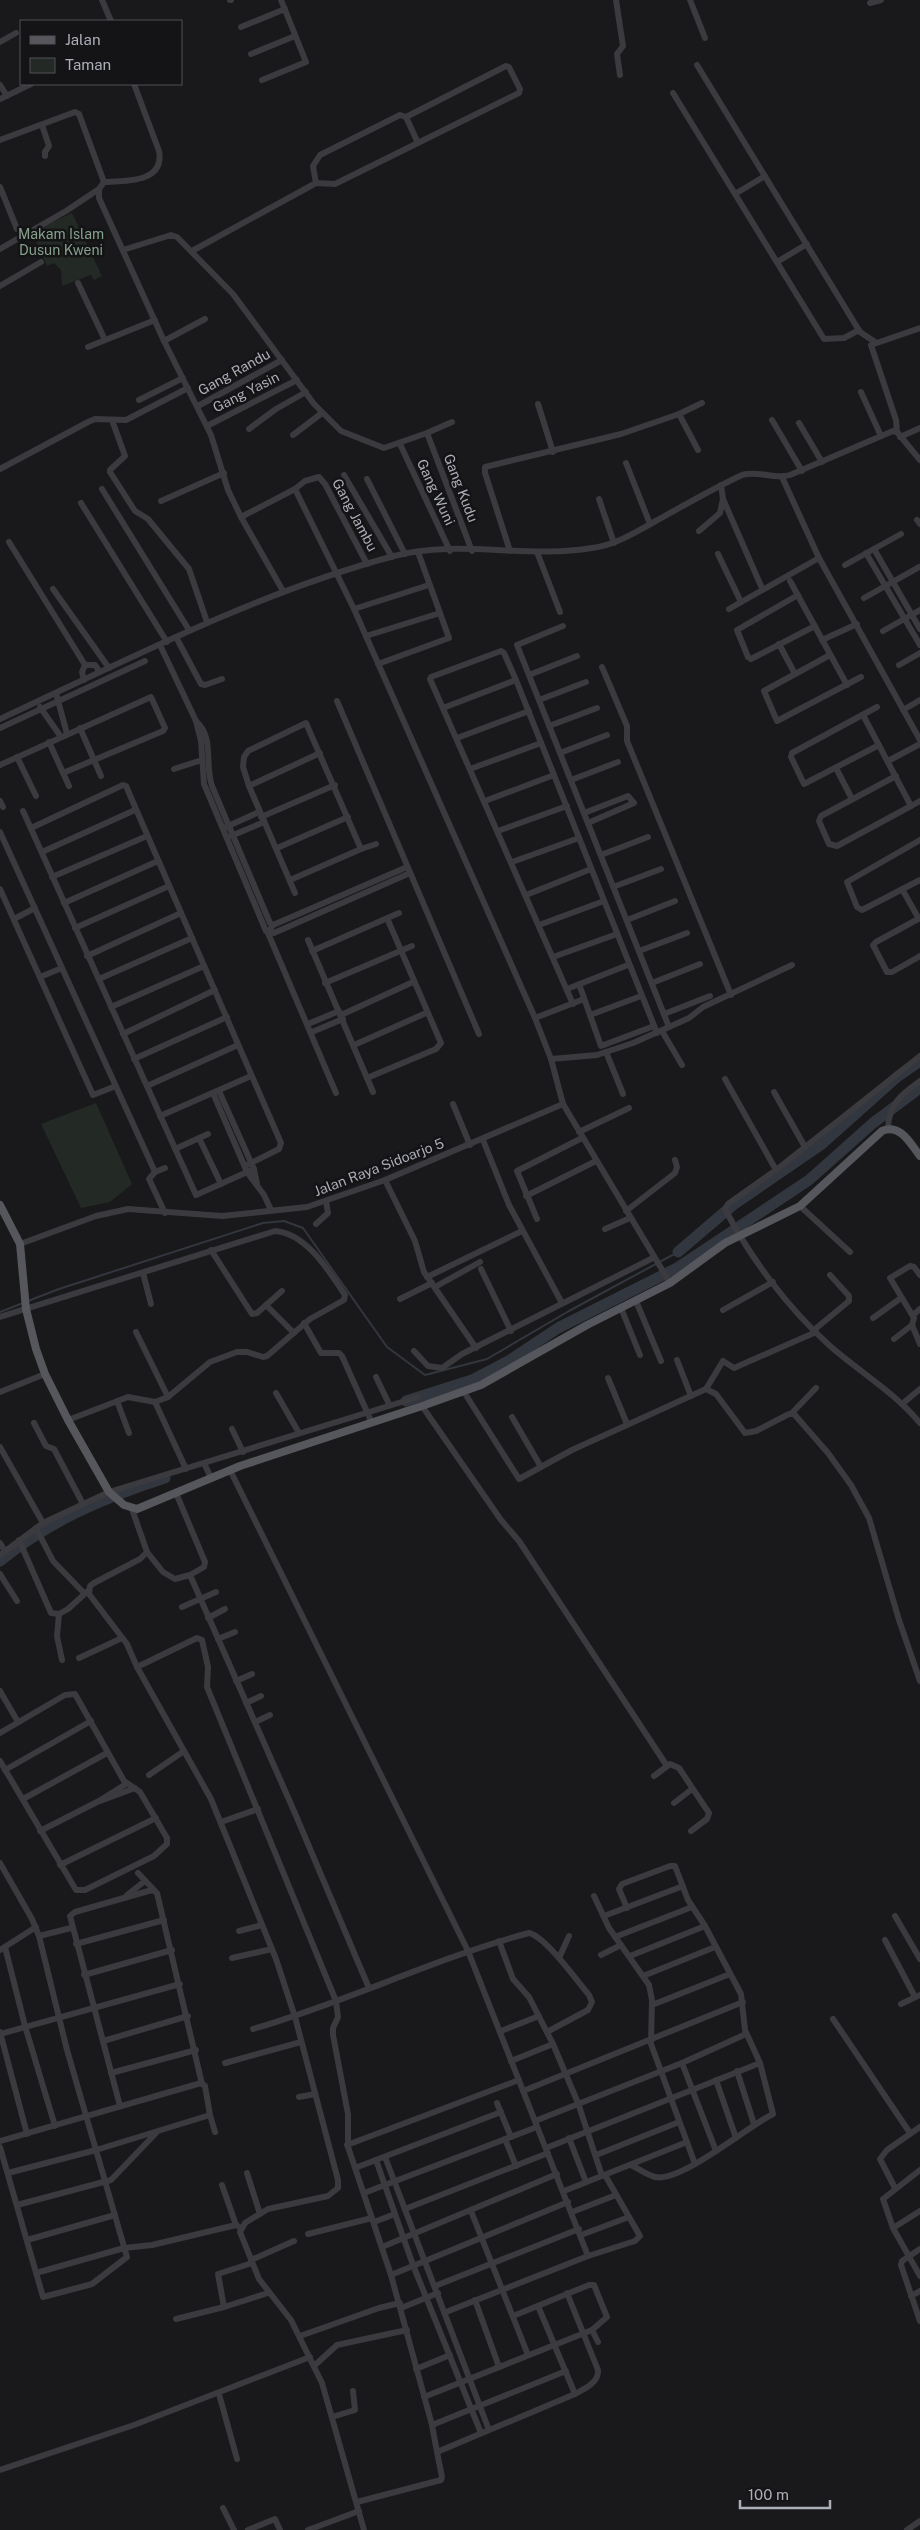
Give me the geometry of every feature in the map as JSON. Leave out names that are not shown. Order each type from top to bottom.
[{"type":"main road","points":[[0,1205],[20,1244],[26,1307],[36,1349],[45,1374],[68,1420],[112,1496],[132,1509],[144,1508],[210,1476],[230,1470],[313,1435],[369,1416],[422,1406],[464,1392],[669,1282],[738,1233],[800,1206],[873,1138],[888,1128],[896,1129],[904,1135],[920,1156]]},
{"type":"street","points":[[102,0],[111,20]]},
{"type":"street","points":[[262,80],[306,62],[281,0]]},
{"type":"street","points":[[616,0],[623,46],[617,54],[620,75]]},
{"type":"street","points":[[690,0],[705,38]]},
{"type":"street","points":[[870,3],[881,0]]},
{"type":"street","points":[[241,27],[285,9]]},
{"type":"street","points":[[0,42],[16,34]]},
{"type":"street","points":[[251,54],[295,36]]},
{"type":"street","points":[[697,65],[859,330],[874,342]]},
{"type":"street","points":[[192,251],[316,183],[335,184],[518,93],[520,89],[509,67],[506,66],[406,117],[400,115],[320,155],[313,166],[316,183]]},
{"type":"street","points":[[0,85],[7,96]]},
{"type":"street","points":[[0,99],[29,85]]},
{"type":"street","points":[[0,249],[66,211],[99,188],[104,182],[144,178],[153,172],[159,159],[159,151],[134,85]]},
{"type":"street","points":[[673,93],[824,338],[844,338],[859,330]]},
{"type":"street","points":[[0,140],[73,112],[77,113],[104,182]]},
{"type":"street","points":[[406,117],[418,143]]},
{"type":"street","points":[[42,125],[49,146],[45,156]]},
{"type":"street","points":[[735,194],[765,176]]},
{"type":"street","points":[[0,187],[16,229]]},
{"type":"street","points":[[99,188],[99,198],[164,341],[207,426],[241,517],[283,591]]},
{"type":"street","points":[[123,250],[171,235],[177,237],[233,294],[306,392],[340,431],[379,448],[400,444],[452,422]]},
{"type":"street","points":[[777,262],[806,244]]},
{"type":"street","points":[[0,286],[41,262]]},
{"type":"street","points":[[78,283],[105,340]]},
{"type":"street","points":[[88,347],[155,320]]},
{"type":"street","points":[[164,341],[205,320]]},
{"type":"street","points":[[899,435],[896,420],[871,347],[874,342],[920,328]]},
{"type":"street","name":"Gang Randu","points":[[198,406],[282,360]]},
{"type":"street","points":[[139,400],[183,378]]},
{"type":"street","name":"Gang Yasin","points":[[207,426],[297,380]]},
{"type":"street","points":[[0,469],[88,422],[95,419],[126,420],[188,388]]},
{"type":"street","points":[[249,429],[276,409],[306,392]]},
{"type":"street","points":[[861,392],[882,436]]},
{"type":"street","points":[[510,551],[484,469],[487,466],[553,452],[621,434],[679,414],[702,402]]},
{"type":"street","points":[[538,404],[553,452]]},
{"type":"street","points":[[293,435],[322,412]]},
{"type":"street","points":[[679,414],[698,450]]},
{"type":"street","points":[[112,420],[125,456],[110,472],[135,512],[148,519],[186,565],[193,577],[208,622]]},
{"type":"street","points":[[772,420],[802,471]]},
{"type":"street","points":[[799,423],[822,462]]},
{"type":"street","points":[[899,435],[920,428]]},
{"type":"street","points":[[0,718],[208,622],[283,591],[367,564],[418,552],[566,552],[614,543],[721,485],[748,473],[756,472],[786,477],[893,431],[899,435],[920,460]]},
{"type":"street","name":"Gang Kudu","points":[[427,434],[472,551]]},
{"type":"street","name":"Gang Wuni","points":[[400,444],[450,551]]},
{"type":"street","points":[[626,463],[650,524]]},
{"type":"street","points":[[161,501],[224,473]]},
{"type":"street","name":"Gang Jambu","points":[[295,489],[317,476],[321,478],[367,564]]},
{"type":"street","points":[[344,476],[392,557]]},
{"type":"street","points":[[786,477],[819,558],[857,624],[920,742],[888,761]]},
{"type":"street","points":[[367,479],[405,554]]},
{"type":"street","points":[[721,485],[723,499],[761,586]]},
{"type":"street","points":[[102,489],[189,630]]},
{"type":"street","points":[[241,517],[295,489],[354,609],[535,1018],[551,1059],[563,1104],[654,1260],[669,1282]]},
{"type":"street","points":[[599,499],[614,543]]},
{"type":"street","points":[[699,531],[720,513],[723,499]]},
{"type":"street","points":[[81,503],[167,642]]},
{"type":"street","points":[[845,565],[901,534]]},
{"type":"street","points":[[9,542],[85,665]]},
{"type":"street","points":[[874,549],[920,630]]},
{"type":"street","points":[[378,664],[448,640],[449,637],[418,552]]},
{"type":"street","points":[[537,552],[560,612]]},
{"type":"street","points":[[866,553],[920,645]]},
{"type":"street","points":[[718,554],[741,602]]},
{"type":"street","points":[[728,608],[819,558]]},
{"type":"street","points":[[864,598],[920,567]]},
{"type":"street","points":[[790,581],[847,685]]},
{"type":"street","points":[[354,609],[429,584]]},
{"type":"street","points":[[53,588],[109,668]]},
{"type":"street","points":[[798,595],[737,630],[749,658],[815,626]]},
{"type":"street","points":[[883,631],[920,610]]},
{"type":"street","points":[[366,636],[440,613]]},
{"type":"street","points":[[822,640],[857,624]]},
{"type":"street","points":[[563,626],[517,644],[669,1028]]},
{"type":"street","points":[[176,637],[201,684],[205,685],[222,679]]},
{"type":"street","points":[[779,644],[795,674]]},
{"type":"street","points":[[160,645],[196,721],[208,739],[204,784],[270,923],[273,925]]},
{"type":"street","points":[[573,1004],[431,677],[501,651],[504,653],[529,711],[641,996],[657,1030],[682,1065]]},
{"type":"street","points":[[899,665],[920,653]]},
{"type":"street","points":[[830,655],[764,691],[777,721],[861,677]]},
{"type":"street","points":[[529,674],[577,656]]},
{"type":"street","points":[[0,728],[145,661]]},
{"type":"street","points":[[85,665],[95,665],[100,672]]},
{"type":"street","points":[[84,680],[82,672],[85,665]]},
{"type":"street","points":[[602,668],[627,726],[627,741],[731,995]]},
{"type":"street","points":[[443,708],[516,680]]},
{"type":"street","points":[[539,700],[586,682]]},
{"type":"street","points":[[56,693],[64,735]]},
{"type":"street","points":[[0,765],[150,696],[165,728],[163,731],[63,773]]},
{"type":"street","points":[[903,710],[920,700]]},
{"type":"street","points":[[337,701],[479,1034]]},
{"type":"street","points":[[36,702],[64,735]]},
{"type":"street","points":[[877,707],[791,755],[804,784],[879,745]]},
{"type":"street","points":[[549,726],[598,708]]},
{"type":"street","points":[[457,738],[529,711]]},
{"type":"street","points":[[863,715],[911,806]]},
{"type":"street","points":[[196,721],[201,741],[204,771]]},
{"type":"street","points":[[295,893],[249,786],[243,766],[245,753],[304,722],[308,724],[361,849]]},
{"type":"street","points":[[80,728],[101,776]]},
{"type":"street","points":[[560,753],[607,735]]},
{"type":"street","points":[[49,742],[69,786]]},
{"type":"street","points":[[470,770],[541,743]]},
{"type":"street","points":[[249,786],[320,753]]},
{"type":"street","points":[[17,757],[36,796]]},
{"type":"street","points":[[174,769],[202,760]]},
{"type":"street","points":[[570,780],[618,762]]},
{"type":"street","points":[[836,768],[852,799]]},
{"type":"street","points":[[484,801],[554,775]]},
{"type":"street","points":[[896,776],[819,818],[831,846],[837,846],[920,802]]},
{"type":"street","points":[[22,811],[197,1195],[221,1184],[279,1149],[281,1145],[216,990],[146,836],[126,786],[124,785],[31,828]]},
{"type":"street","points":[[225,827],[261,817],[335,785]]},
{"type":"street","points":[[584,813],[628,796],[634,803],[588,823]]},
{"type":"street","points":[[498,831],[567,806]]},
{"type":"street","points":[[42,852],[135,810]]},
{"type":"street","points":[[230,837],[261,817]]},
{"type":"street","points":[[277,848],[348,817]]},
{"type":"street","points":[[0,832],[155,1172]]},
{"type":"street","points":[[52,877],[146,836]]},
{"type":"street","points":[[230,837],[336,1093]]},
{"type":"street","points":[[601,855],[648,837]]},
{"type":"street","points":[[512,862],[579,838]]},
{"type":"street","points":[[920,840],[847,882],[857,907],[862,910],[920,880]]},
{"type":"street","points":[[290,880],[376,844]]},
{"type":"street","points":[[64,903],[158,861]]},
{"type":"street","points":[[526,895],[591,869]]},
{"type":"street","points":[[268,932],[274,933],[311,913],[408,870]]},
{"type":"street","points":[[613,887],[661,870]]},
{"type":"street","points":[[75,928],[169,886]]},
{"type":"street","points":[[0,889],[93,1095],[116,1086]]},
{"type":"street","points":[[902,889],[919,918],[873,945],[887,972],[892,972],[920,956]]},
{"type":"street","points":[[539,925],[604,901]]},
{"type":"street","points":[[627,920],[675,901]]},
{"type":"street","points":[[14,919],[35,908]]},
{"type":"street","points":[[87,956],[180,913]]},
{"type":"street","points":[[268,932],[273,925],[311,913]]},
{"type":"street","points":[[312,951],[399,913]]},
{"type":"street","points":[[367,1078],[438,1048],[440,1041],[426,1013],[387,918]]},
{"type":"street","points":[[639,951],[687,933]]},
{"type":"street","points":[[554,957],[617,934]]},
{"type":"street","points":[[98,980],[192,938]]},
{"type":"street","points":[[308,940],[373,1092]]},
{"type":"street","points":[[325,983],[412,946]]},
{"type":"street","points":[[567,988],[628,964]]},
{"type":"street","points":[[652,983],[700,964]]},
{"type":"street","points":[[579,984],[599,1043],[603,1046],[669,1028],[703,1007],[792,965]]},
{"type":"street","points":[[112,1007],[204,966]]},
{"type":"street","points":[[40,977],[62,968]]},
{"type":"street","points":[[312,1032],[341,1015],[413,982]]},
{"type":"street","points":[[123,1034],[216,990]]},
{"type":"street","points":[[590,1015],[641,996]]},
{"type":"street","points":[[664,1014],[710,996]]},
{"type":"street","points":[[535,1018],[584,999]]},
{"type":"street","points":[[354,1045],[426,1013]]},
{"type":"street","points":[[308,1024],[341,1015]]},
{"type":"street","points":[[134,1059],[227,1017]]},
{"type":"street","points":[[551,1059],[606,1052],[657,1030]]},
{"type":"street","points":[[147,1086],[238,1044]]},
{"type":"street","points":[[606,1052],[622,1094]]},
{"type":"street","points":[[920,1056],[776,1170],[728,1204],[726,1210],[738,1233],[773,1282],[815,1331],[902,1404],[920,1423]]},
{"type":"street","points":[[160,1116],[252,1076]]},
{"type":"street","points":[[725,1079],[776,1170]]},
{"type":"street","points":[[888,1128],[888,1116],[897,1098],[920,1081]]},
{"type":"street","points":[[216,1092],[257,1184],[272,1210]]},
{"type":"street","points":[[774,1092],[805,1147]]},
{"type":"street","points":[[453,1104],[470,1145]]},
{"type":"street","name":"Jalan Raya Sidoarjo 5","points":[[20,1244],[118,1211],[138,1209],[165,1213],[222,1216],[307,1207],[385,1180],[483,1140],[563,1104]]},
{"type":"street","points":[[537,1219],[516,1174],[518,1169],[629,1108]]},
{"type":"street","points":[[175,1149],[208,1134]]},
{"type":"street","points":[[199,1138],[221,1184]]},
{"type":"street","points":[[483,1140],[522,1231],[562,1303]]},
{"type":"street","points":[[626,1211],[675,1173],[677,1167],[674,1160]]},
{"type":"street","points":[[526,1196],[596,1161]]},
{"type":"street","points":[[165,1168],[155,1172],[149,1179],[165,1213]]},
{"type":"street","points":[[385,1180],[415,1241],[422,1268],[476,1348]]},
{"type":"street","points":[[316,1224],[328,1213],[326,1201]]},
{"type":"street","points":[[800,1206],[821,1228],[850,1252]]},
{"type":"street","points":[[605,1229],[630,1218]]},
{"type":"street","points":[[400,1299],[522,1231]]},
{"type":"street","points":[[0,1317],[26,1307],[143,1274],[266,1232],[289,1233],[305,1245],[345,1296],[304,1323],[263,1357],[243,1351],[210,1362],[168,1397],[155,1402],[128,1397],[68,1420]]},
{"type":"street","points":[[211,1250],[251,1313],[257,1313],[282,1291]]},
{"type":"street","points":[[414,1351],[428,1366],[442,1368],[562,1303],[654,1260]]},
{"type":"street","points":[[431,1282],[480,1265],[511,1330]]},
{"type":"street","points":[[894,1339],[912,1325],[914,1321],[913,1314],[890,1280],[892,1276],[910,1266],[920,1275]]},
{"type":"street","points":[[143,1274],[151,1304]]},
{"type":"street","points":[[464,1392],[516,1477],[522,1478],[541,1466],[627,1424],[706,1389],[724,1361],[732,1368],[815,1331],[849,1301],[849,1296],[830,1275]]},
{"type":"street","points":[[723,1310],[773,1282]]},
{"type":"street","points":[[872,1318],[901,1298]]},
{"type":"street","points":[[636,1301],[662,1361]]},
{"type":"street","points":[[266,1305],[294,1333]]},
{"type":"street","points":[[621,1308],[640,1354]]},
{"type":"street","points":[[913,1314],[920,1309]]},
{"type":"street","points":[[304,1323],[321,1353],[339,1353],[342,1356],[369,1416]]},
{"type":"street","points":[[912,1325],[920,1344]]},
{"type":"street","points":[[136,1332],[168,1397]]},
{"type":"street","points":[[677,1360],[691,1396]]},
{"type":"street","points":[[0,1392],[45,1374]]},
{"type":"street","points":[[376,1376],[389,1404]]},
{"type":"street","points":[[608,1378],[627,1424]]},
{"type":"street","points":[[706,1389],[716,1394],[745,1433],[756,1431],[791,1414],[816,1388]]},
{"type":"street","points":[[902,1404],[920,1389]]},
{"type":"street","points":[[276,1392],[298,1433]]},
{"type":"street","points":[[0,1543],[3,1553],[38,1531],[43,1524],[83,1504],[298,1433],[313,1435],[369,1416],[389,1404],[418,1397]]},
{"type":"street","points":[[117,1401],[129,1433]]},
{"type":"street","points":[[155,1402],[186,1469]]},
{"type":"street","points":[[422,1406],[500,1520],[519,1541],[667,1766]]},
{"type":"street","points":[[791,1414],[796,1415],[828,1453],[850,1485],[868,1518],[920,1681]]},
{"type":"street","points":[[512,1417],[541,1466]]},
{"type":"street","points":[[34,1423],[47,1447],[54,1449],[83,1504]]},
{"type":"street","points":[[232,1429],[243,1452]]},
{"type":"street","points":[[0,1447],[43,1524]]},
{"type":"street","points":[[204,1464],[210,1476]]},
{"type":"street","points":[[230,1470],[468,1951],[588,2256]]},
{"type":"street","points":[[132,1509],[147,1552],[163,1572],[171,1578],[178,1579],[190,1575],[202,1569],[205,1562],[176,1493]]},
{"type":"street","points":[[36,2274],[124,2248],[152,2245],[238,2226],[275,2206],[331,2195],[338,2188],[338,2180],[295,2017],[272,1950],[211,1799],[122,1638],[86,1591],[53,1561],[38,1531]]},
{"type":"street","points":[[21,1543],[51,1613],[59,1614],[68,1609],[94,1583],[140,1559],[147,1552]]},
{"type":"street","points":[[0,1574],[17,1601]]},
{"type":"street","points":[[190,1575],[369,1988]]},
{"type":"street","points":[[182,1607],[216,1592]]},
{"type":"street","points":[[208,1618],[226,1609]]},
{"type":"street","points":[[59,1614],[57,1636],[62,1660]]},
{"type":"street","points":[[218,1639],[235,1632]]},
{"type":"street","points":[[79,1658],[107,1647],[122,1638]]},
{"type":"street","points":[[137,1667],[197,1638],[202,1640],[208,1667],[207,1687],[336,2001],[338,2017],[332,2035],[348,2114],[347,2145],[382,2247],[407,2330],[432,2424],[442,2477],[441,2480],[357,2502]]},
{"type":"street","points":[[236,1681],[252,1674]]},
{"type":"street","points":[[0,1691],[18,1722]]},
{"type":"street","points":[[0,1733],[72,1693],[75,1694],[126,1784],[140,1792],[168,1841],[165,1847],[149,1859],[80,1891],[73,1888],[0,1761]]},
{"type":"street","points":[[246,1703],[261,1696]]},
{"type":"street","points":[[255,1722],[270,1715]]},
{"type":"street","points":[[5,1770],[90,1721]]},
{"type":"street","points":[[149,1775],[184,1750]]},
{"type":"street","points":[[22,1800],[107,1752]]},
{"type":"street","points":[[654,1776],[667,1766],[676,1765],[709,1816],[691,1831]]},
{"type":"street","points":[[99,1802],[126,1784]]},
{"type":"street","points":[[40,1832],[99,1802],[135,1788]]},
{"type":"street","points":[[674,1803],[692,1789]]},
{"type":"street","points":[[221,1822],[258,1809]]},
{"type":"street","points":[[60,1864],[156,1818]]},
{"type":"street","points":[[0,1862],[36,1927],[59,2018],[127,2257],[92,2284],[43,2297],[0,2147]]},
{"type":"street","points":[[627,1908],[620,1886],[672,1866],[676,1868],[692,1907],[741,1994],[746,2034],[760,2063],[774,2112],[695,2164],[660,2177],[654,2177],[631,2165]]},
{"type":"street","points":[[138,1873],[155,1891],[164,1920],[215,2132]]},
{"type":"street","points":[[125,1898],[145,1881]]},
{"type":"street","points":[[604,1916],[683,1886]]},
{"type":"street","points":[[120,2106],[71,1928],[71,1914],[152,1890],[155,1891]]},
{"type":"street","points":[[594,1896],[615,1937],[644,1976],[650,1990],[652,2005],[651,2040],[695,2164]]},
{"type":"street","points":[[615,1937],[692,1907]]},
{"type":"street","points":[[895,1916],[920,1959]]},
{"type":"street","points":[[76,1944],[164,1920]]},
{"type":"street","points":[[239,1931],[262,1925]]},
{"type":"street","points":[[630,1956],[704,1926]]},
{"type":"street","points":[[36,1927],[2,1948],[55,2126]]},
{"type":"street","points":[[38,1936],[71,1928]]},
{"type":"street","points":[[253,2029],[295,2017],[468,1951],[499,1941],[533,1934],[559,1958],[589,1995],[592,2006],[547,2032]]},
{"type":"street","points":[[559,1958],[568,1936]]},
{"type":"street","points":[[885,1940],[918,1996],[901,2004]]},
{"type":"street","points":[[446,2312],[588,2256],[637,2240],[639,2234],[604,2175],[578,2103],[553,2044],[526,1993],[513,1979],[499,1941]]},
{"type":"street","points":[[601,1956],[621,1945]]},
{"type":"street","points":[[644,1976],[715,1947]]},
{"type":"street","points":[[84,1975],[172,1950]]},
{"type":"street","points":[[232,1958],[272,1950]]},
{"type":"street","points":[[652,2005],[730,1974]]},
{"type":"street","points":[[27,2134],[0,2033],[180,1984]]},
{"type":"street","points":[[522,2090],[743,2002]]},
{"type":"street","points":[[103,2041],[188,2016]]},
{"type":"street","points":[[501,2032],[539,2016]]},
{"type":"street","points":[[834,2018],[910,2133]]},
{"type":"street","points":[[364,2193],[508,2138],[578,2103],[661,2072],[746,2034]]},
{"type":"street","points":[[225,2063],[301,2042]]},
{"type":"street","points":[[511,2061],[553,2044]]},
{"type":"street","points":[[111,2073],[196,2050]]},
{"type":"street","points":[[682,2063],[716,2151]]},
{"type":"street","points":[[405,2209],[516,2166],[570,2138],[760,2063]]},
{"type":"street","points":[[737,2071],[754,2124]]},
{"type":"street","points":[[347,2145],[518,2080]]},
{"type":"street","points":[[716,2080],[736,2138]]},
{"type":"street","points":[[0,2141],[202,2084]]},
{"type":"street","points":[[299,2097],[315,2094]]},
{"type":"street","points":[[497,2103],[516,2166]]},
{"type":"street","points":[[355,2168],[501,2112]]},
{"type":"street","points":[[8,2173],[96,2150],[210,2115]]},
{"type":"street","points":[[596,2155],[679,2122]]},
{"type":"street","points":[[895,2188],[880,2160],[887,2150],[920,2126]]},
{"type":"street","points":[[17,2205],[111,2180],[157,2132]]},
{"type":"street","points":[[570,2138],[586,2182]]},
{"type":"street","points":[[564,2191],[687,2142]]},
{"type":"street","points":[[385,2157],[414,2235],[446,2312],[489,2430]]},
{"type":"street","points":[[376,2160],[413,2265],[481,2433]]},
{"type":"street","points":[[920,2170],[883,2199],[893,2228],[920,2276]]},
{"type":"street","points":[[247,2173],[260,2214]]},
{"type":"street","points":[[382,2247],[557,2174]]},
{"type":"street","points":[[222,2185],[259,2279],[268,2293],[291,2320],[314,2366],[332,2417],[364,2530]]},
{"type":"street","points":[[572,2212],[616,2195]]},
{"type":"street","points":[[391,2275],[568,2202]]},
{"type":"street","points":[[471,2211],[528,2355]]},
{"type":"street","points":[[893,2228],[920,2211]]},
{"type":"street","points":[[308,2234],[396,2214]]},
{"type":"street","points":[[27,2240],[115,2215]]},
{"type":"street","points":[[300,2336],[379,2308],[400,2306],[426,2298],[437,2290],[492,2264],[628,2216]]},
{"type":"street","points":[[224,2307],[218,2274],[252,2261],[294,2241]]},
{"type":"street","points":[[920,2249],[902,2261],[901,2265],[920,2321]]},
{"type":"street","points":[[424,2397],[584,2334],[592,2330],[606,2317],[595,2286],[589,2285],[513,2316]]},
{"type":"street","points":[[911,2296],[920,2291]]},
{"type":"street","points":[[176,2319],[224,2307],[268,2293]]},
{"type":"street","points":[[437,2456],[481,2433],[575,2394],[589,2386],[598,2374],[567,2293]]},
{"type":"street","points":[[475,2300],[499,2367]]},
{"type":"street","points":[[538,2306],[575,2394]]},
{"type":"street","points":[[314,2366],[337,2345],[407,2330]]},
{"type":"street","points":[[592,2330],[598,2342]]},
{"type":"street","points":[[416,2369],[450,2355]]},
{"type":"street","points":[[0,2470],[137,2424],[310,2358]]},
{"type":"street","points":[[432,2424],[566,2371]]},
{"type":"street","points":[[332,2417],[355,2410],[353,2391]]},
{"type":"street","points":[[219,2394],[237,2459]]},
{"type":"street","points":[[223,2508],[234,2530]]},
{"type":"street","points":[[308,2530],[359,2511]]},
{"type":"street","points":[[248,2530],[274,2519],[280,2530]]},
{"type":"street","points":[[907,2530],[920,2520]]},
{"type":"green space","name":"Makam Islam Dusun Kweni","points":[[72,213],[102,276],[94,280],[91,275],[62,286],[61,270],[54,263],[47,266],[32,232]]},
{"type":"green space","points":[[96,1103],[132,1184],[110,1202],[81,1208],[41,1124]]},
{"type":"waterway","points":[[678,1252],[733,1205],[822,1144],[897,1077],[920,1061]]},
{"type":"waterway","points":[[406,1401],[472,1380],[510,1360],[558,1328],[677,1268],[809,1180],[873,1123],[920,1088]]},
{"type":"waterway","points":[[28,1301],[59,1289],[263,1223],[284,1221],[303,1228],[387,1347],[425,1375],[487,1359],[569,1311],[678,1252]]},
{"type":"waterway","points":[[0,1312],[23,1303]]},
{"type":"waterway","points":[[0,1561],[58,1522],[99,1502],[165,1478]]}]
